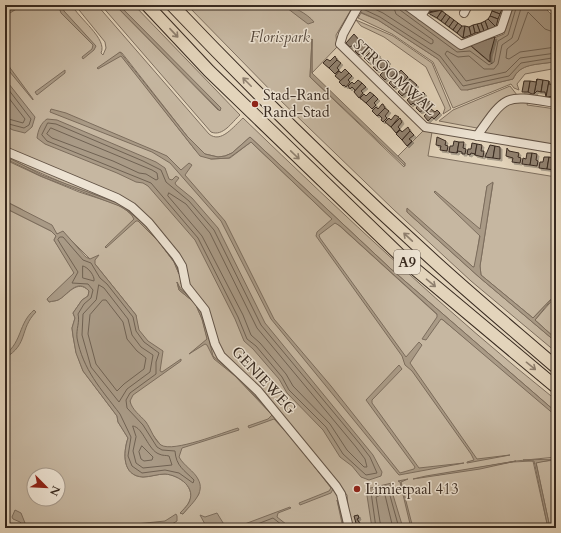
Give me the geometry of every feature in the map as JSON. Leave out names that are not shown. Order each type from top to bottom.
[{"type":"highway","name":"A9","points":[[147,5],[209,71],[409,264],[556,387]]},
{"type":"highway","name":"A9","points":[[172,5],[229,64],[355,188],[422,250],[556,367]]},
{"type":"highway","name":"A9","points":[[500,318],[520,328],[556,356]]},
{"type":"street","name":"STROOMWAL","points":[[359,5],[340,39],[342,48],[425,127],[556,149]]},
{"type":"street","points":[[406,5],[461,45],[501,29],[509,5]]},
{"type":"street","points":[[421,16],[428,5]]},
{"type":"street","points":[[464,13],[468,5]]},
{"type":"street","points":[[477,136],[501,103],[508,100],[519,97],[556,103]]},
{"type":"street","name":"GENIEWEG","points":[[5,151],[117,198],[132,207],[149,223],[173,251],[182,266],[184,281],[205,310],[214,344],[221,356],[258,391],[336,486],[341,494],[349,528]]},
{"type":"green space","points":[[5,5],[72,5],[100,41],[102,47],[101,53],[103,55],[106,48],[105,42],[75,5],[97,5],[209,134],[214,137],[223,135],[243,118],[358,227],[436,298],[515,367],[556,400],[556,412],[391,269],[250,137],[232,153],[225,156],[218,157],[205,154],[187,136],[122,53],[120,52],[109,62],[121,55],[196,151],[211,159],[230,158],[251,142],[332,219],[443,320],[556,414],[556,457],[516,461],[437,475],[512,462],[533,461],[548,528],[350,528],[347,495],[223,353],[190,287],[185,270],[142,213],[5,150]]},
{"type":"green space","points":[[101,5],[115,5],[218,110],[220,110],[220,108],[119,5],[134,5],[240,115],[223,131],[215,133],[211,132]]},
{"type":"green space","name":"Florispark","points":[[187,5],[345,5],[352,8],[336,35],[337,47],[312,73],[312,39],[310,77],[404,167],[405,163],[398,156],[423,131],[432,132],[428,156],[556,177],[556,294],[533,318],[481,275],[480,266],[493,183],[487,186],[475,267],[473,267],[407,209],[407,212],[479,277],[556,342],[556,352],[471,281],[393,209],[279,99]]},
{"type":"green space","points":[[361,13],[378,20],[438,59],[467,90],[513,79],[524,67],[535,64],[553,62],[556,63],[556,70],[552,69],[525,74],[517,84],[519,90],[514,88],[511,84],[453,108],[433,62],[392,34],[358,18]]},
{"type":"green space","points":[[356,20],[393,36],[432,63],[451,109],[443,114],[445,108],[426,67],[384,37],[361,26]]},
{"type":"green space","points":[[510,86],[517,95],[500,100],[477,128],[439,121],[453,110]]},
{"type":"green space","points":[[528,101],[527,105],[556,109],[556,146],[486,134],[483,132],[506,103]]},
{"type":"green space","points":[[9,157],[118,200],[136,213],[155,230],[164,239],[177,258],[181,268],[181,284],[195,297],[202,307],[218,356],[259,395],[336,488],[347,528],[344,528],[337,500],[343,528],[209,528],[203,519],[207,528],[5,528],[5,208],[51,231],[56,236],[54,240],[74,271],[73,275],[47,299],[49,302],[58,300],[76,287],[85,287],[89,291],[88,296],[82,300],[73,313],[75,318],[72,328],[76,352],[83,371],[117,416],[118,422],[128,438],[125,456],[128,468],[136,476],[146,477],[165,474],[176,477],[186,483],[191,493],[190,498],[188,504],[180,513],[183,514],[199,494],[197,482],[181,467],[177,449],[163,448],[131,407],[127,384],[150,360],[136,334],[136,315],[95,264],[63,232],[57,234],[21,209],[5,201],[5,160]],"holes":[[[11,160],[70,186],[121,204],[153,232],[176,262],[179,274],[174,262],[153,234],[126,210],[116,204],[79,192],[10,162]],[[177,282],[184,292],[194,300],[200,309],[203,315],[209,345],[202,319],[195,303],[179,290]]]},
{"type":"green space","points":[[556,296],[556,339],[535,320]]},
{"type":"green space","points":[[556,460],[556,528],[550,528],[536,462]]},
{"type":"water","points":[[5,5],[23,5],[5,16]]},
{"type":"water","points":[[58,5],[62,5],[64,11],[96,46],[94,50],[83,59],[82,57],[92,49],[93,45],[61,13]]},
{"type":"water","points":[[115,5],[119,5],[221,108],[220,111]]},
{"type":"water","points":[[283,5],[299,10],[314,22],[308,24]]},
{"type":"water","points":[[345,5],[400,5],[460,49],[471,46],[489,62],[494,38],[504,34],[514,5],[542,5],[556,19],[556,63],[553,62],[525,67],[516,74],[513,79],[467,90],[461,90],[438,59],[378,20]]},
{"type":"water","points":[[312,39],[312,73],[405,163],[405,166],[310,77]]},
{"type":"water","points":[[120,52],[187,136],[205,154],[218,157],[225,156],[232,153],[250,137],[391,269],[556,412],[556,416],[443,320],[441,319],[426,340],[422,339],[437,317],[437,314],[335,223],[319,235],[320,238],[406,357],[419,342],[422,345],[410,363],[477,459],[510,455],[467,463],[474,460],[471,454],[412,371],[405,365],[402,356],[316,236],[317,232],[332,219],[251,142],[229,158],[211,159],[200,156],[121,56],[98,69],[97,68]]},
{"type":"water","points":[[5,61],[33,99],[33,100],[5,66]]},
{"type":"water","points":[[65,70],[65,73],[37,95],[35,92]]},
{"type":"water","points":[[5,79],[35,117],[32,127],[25,133],[5,126]]},
{"type":"water","points":[[51,109],[66,113],[167,156],[181,170],[189,163],[192,165],[185,175],[225,221],[274,319],[331,386],[400,473],[414,469],[415,467],[366,400],[399,365],[402,369],[372,400],[372,403],[419,468],[464,463],[399,475],[271,319],[221,221],[170,163],[152,152],[50,112]]},
{"type":"water","points":[[47,119],[57,120],[156,162],[165,168],[169,179],[172,180],[176,176],[179,178],[175,183],[176,185],[192,198],[218,228],[265,323],[373,455],[382,472],[381,476],[369,480],[361,477],[352,466],[340,457],[323,430],[287,393],[279,379],[253,349],[244,341],[235,319],[195,240],[148,186],[45,144],[37,138],[40,127]]},
{"type":"water","points":[[11,159],[42,175],[120,204],[153,232],[176,262],[179,274],[174,262],[159,242],[138,221],[136,221],[106,248],[105,247],[134,219],[131,214],[122,207],[43,177],[10,161]]},
{"type":"water","points":[[493,182],[480,266],[481,275],[533,318],[556,294],[535,320],[556,339],[556,342],[479,277],[407,212],[407,208],[474,267],[480,236],[434,192],[435,191],[480,229],[487,186]]},
{"type":"water","points":[[5,201],[52,225],[57,234],[63,231],[86,257],[90,259],[99,255],[95,260],[95,264],[136,315],[139,330],[148,341],[163,351],[160,371],[162,372],[181,359],[181,361],[133,395],[130,401],[134,410],[146,422],[154,437],[161,445],[167,447],[187,444],[238,428],[239,430],[182,448],[179,457],[196,476],[200,484],[199,494],[183,514],[180,513],[188,504],[191,493],[186,483],[176,477],[165,474],[143,477],[136,476],[131,473],[125,457],[128,438],[118,422],[117,416],[83,371],[76,353],[73,336],[72,328],[75,318],[73,313],[82,300],[88,296],[89,291],[85,287],[76,287],[58,300],[49,302],[47,299],[74,273],[54,240],[56,236],[51,231],[5,208]]},
{"type":"water","points":[[177,282],[180,289],[197,303],[204,319],[213,356],[239,379],[275,417],[287,433],[274,419],[249,428],[248,426],[268,419],[272,415],[235,376],[214,359],[207,345],[205,344],[189,354],[207,339],[202,319],[195,303],[179,290]]},
{"type":"water","points":[[34,310],[36,312],[27,324],[18,347],[13,353],[5,358],[5,355],[15,344],[25,321]]},
{"type":"water","points":[[297,444],[333,489],[331,493],[300,505],[299,503],[329,491],[331,488]]},
{"type":"water","points":[[556,459],[536,463],[550,528],[548,528],[534,461],[523,460]]},
{"type":"water","points":[[516,461],[480,469],[413,479],[426,476]]},
{"type":"water","points":[[408,479],[401,482],[413,528],[411,528],[400,482],[398,481]]},
{"type":"water","points":[[392,483],[390,485],[403,528],[372,528],[366,489]]},
{"type":"water","points":[[290,507],[291,508],[278,513],[277,517],[291,528],[234,528]]},
{"type":"water","points":[[15,510],[21,513],[27,528],[25,528],[20,522],[13,519],[12,517]]},
{"type":"water","points":[[217,513],[225,526],[232,528],[207,528],[200,515],[205,517]]},
{"type":"water","points":[[176,514],[177,521],[167,527],[136,528],[136,524],[165,521]]},
{"type":"building","points":[[433,5],[437,5],[442,10],[428,12]]},
{"type":"building","points":[[493,6],[502,9],[500,14],[492,11]]},
{"type":"building","points":[[442,10],[437,18],[428,13]]},
{"type":"building","points":[[442,11],[446,14],[441,21],[437,18]]},
{"type":"building","points":[[492,11],[500,14],[498,19],[490,16]]},
{"type":"building","points":[[446,14],[450,17],[445,24],[441,21]]},
{"type":"building","points":[[490,16],[498,19],[496,27],[488,19]]},
{"type":"building","points":[[450,17],[454,20],[449,27],[445,24]]},
{"type":"building","points":[[488,19],[496,27],[488,29],[485,21]]},
{"type":"building","points":[[454,20],[458,23],[453,30],[449,27]]},
{"type":"building","points":[[485,21],[488,29],[484,31],[481,23]]},
{"type":"building","points":[[458,23],[462,26],[457,33],[453,30]]},
{"type":"building","points":[[481,23],[484,31],[480,32],[477,24]]},
{"type":"building","points":[[477,24],[480,32],[475,33],[473,25]]},
{"type":"building","points":[[473,25],[475,33],[471,35],[469,27]]},
{"type":"building","points":[[462,26],[465,26],[463,38],[457,33]]},
{"type":"building","points":[[465,26],[469,27],[471,35],[463,38]]},
{"type":"building","points":[[354,34],[360,41],[350,47],[346,43]]},
{"type":"building","points":[[495,37],[490,55],[490,62],[470,45]]},
{"type":"building","points":[[364,42],[371,47],[359,55],[355,51]]},
{"type":"building","points":[[373,49],[379,55],[369,63],[364,58]]},
{"type":"building","points":[[335,56],[337,60],[329,68],[323,63],[327,59],[330,61]]},
{"type":"building","points":[[381,58],[385,62],[387,60],[389,62],[382,69],[381,67],[377,71],[373,67]]},
{"type":"building","points":[[337,60],[341,63],[337,68],[339,70],[335,74],[329,68]]},
{"type":"building","points":[[389,66],[393,71],[395,69],[398,71],[390,78],[389,76],[385,80],[380,75]]},
{"type":"building","points":[[345,69],[349,73],[341,81],[335,76],[339,71],[341,73]]},
{"type":"building","points":[[401,70],[408,77],[399,86],[398,84],[394,88],[389,83]]},
{"type":"building","points":[[349,73],[352,76],[348,80],[350,82],[346,87],[344,85],[343,86],[339,82]]},
{"type":"building","points":[[410,79],[417,85],[408,94],[407,92],[402,96],[398,92]]},
{"type":"building","points":[[537,79],[543,80],[541,92],[537,91],[534,94]]},
{"type":"building","points":[[537,79],[534,94],[528,92],[530,81],[536,82]]},
{"type":"building","points":[[358,80],[362,83],[354,92],[355,90],[352,87],[350,89],[348,86],[352,82],[354,84]]},
{"type":"building","points":[[543,80],[549,81],[546,97],[545,92],[541,92]]},
{"type":"building","points":[[524,81],[530,81],[528,92],[522,92]]},
{"type":"building","points":[[549,81],[549,84],[555,85],[553,96],[546,97]]},
{"type":"building","points":[[362,83],[366,87],[361,91],[363,93],[359,98],[354,92]]},
{"type":"building","points":[[556,85],[556,97],[553,96]]},
{"type":"building","points":[[370,92],[374,95],[366,103],[360,98],[364,94],[366,96]]},
{"type":"building","points":[[415,92],[420,95],[423,92],[425,94],[415,105],[413,103],[411,105],[407,100]]},
{"type":"building","points":[[374,95],[378,99],[374,103],[376,105],[372,109],[366,103]]},
{"type":"building","points":[[423,100],[427,103],[430,101],[432,104],[424,112],[425,109],[420,112],[416,108]]},
{"type":"building","points":[[382,104],[385,108],[377,116],[372,111],[376,107],[378,109]]},
{"type":"building","points":[[385,108],[389,111],[385,116],[387,118],[383,122],[379,115],[377,116]]},
{"type":"building","points":[[431,109],[435,112],[437,110],[440,113],[434,119],[432,117],[428,121],[424,116]]},
{"type":"building","points":[[395,115],[399,117],[391,127],[385,122],[389,118],[391,120]]},
{"type":"building","points":[[400,118],[402,122],[398,127],[400,129],[396,133],[391,127]]},
{"type":"building","points":[[408,127],[410,131],[402,140],[396,134],[400,130],[402,132]]},
{"type":"building","points":[[410,131],[414,135],[409,139],[412,141],[407,146],[402,140]]},
{"type":"building","points":[[437,137],[446,141],[445,145],[448,146],[447,151],[440,150],[441,146],[436,145]]},
{"type":"building","points":[[454,141],[459,142],[457,153],[449,152],[450,146],[453,146]]},
{"type":"building","points":[[459,142],[464,142],[463,148],[466,149],[465,154],[458,151],[457,153]]},
{"type":"building","points":[[472,143],[477,144],[475,155],[471,153],[470,155],[467,154],[468,149],[471,149]]},
{"type":"building","points":[[477,144],[482,145],[481,151],[484,151],[483,157],[475,155]]},
{"type":"building","points":[[490,145],[495,146],[493,158],[485,157]]},
{"type":"building","points":[[495,146],[500,147],[500,159],[493,158]]},
{"type":"building","points":[[507,148],[509,151],[519,153],[518,157],[521,158],[520,163],[512,162],[513,158],[506,156]]},
{"type":"building","points":[[527,153],[532,153],[530,165],[522,164],[523,158],[526,159]]},
{"type":"building","points":[[532,153],[537,154],[537,166],[530,165]]},
{"type":"building","points":[[544,157],[549,157],[547,169],[539,168],[540,162],[543,162]]},
{"type":"building","points":[[549,157],[554,158],[553,164],[556,165],[555,170],[547,169]]},
{"type":"building","points":[[358,515],[359,518],[357,519],[361,525],[359,528],[357,527],[354,516]]},
{"type":"place","name":"Stad-Rand Rand-Stad","points":[[255,104]]},
{"type":"place","name":"Limietpaal 413","points":[[357,489]]}]
